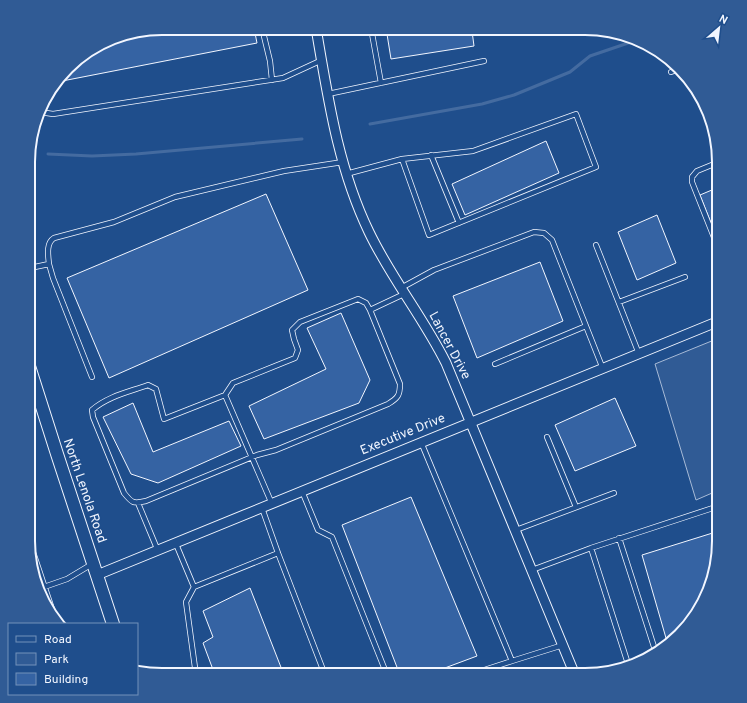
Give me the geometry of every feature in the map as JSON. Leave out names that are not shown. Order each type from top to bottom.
[{"type":"main road","name":"North Lenola Road","points":[[35,406],[94,563],[113,623]]},
{"type":"street","name":"Lancer Drive","points":[[317,35],[336,135],[353,196],[369,233],[440,351],[471,422],[572,668]]},
{"type":"street","name":"Executive Drive","points":[[97,575],[712,324]]},
{"type":"lane","points":[[263,35],[272,80]]},
{"type":"lane","points":[[372,35],[381,83]]},
{"type":"lane","points":[[45,113],[53,114],[283,78],[322,60]]},
{"type":"lane","points":[[328,94],[484,61]]},
{"type":"lane","points":[[346,174],[402,159],[473,151],[576,114],[596,167],[429,235],[402,159]]},
{"type":"lane","points":[[431,155],[459,222]]},
{"type":"lane","points":[[92,377],[53,278],[49,264],[49,245],[51,240],[114,222],[175,197],[284,171],[343,162]]},
{"type":"lane","points":[[712,165],[696,171],[692,177],[692,182],[712,232]]},
{"type":"lane","points":[[370,310],[403,291],[434,270],[534,232],[544,233],[552,240],[602,369]]},
{"type":"lane","points":[[596,245],[639,354]]},
{"type":"lane","points":[[35,267],[49,264]]},
{"type":"lane","points":[[619,302],[685,277]]},
{"type":"lane","points":[[358,299],[366,303],[370,310],[400,384],[400,394],[396,399],[388,404],[276,450],[252,457],[146,502],[131,502],[124,493],[93,417],[92,410],[99,404],[115,396],[148,385],[156,389],[164,419],[225,395],[233,383],[295,358],[298,350],[292,330],[300,322],[358,299]]},
{"type":"lane","points":[[495,364],[586,326]]},
{"type":"lane","points":[[225,395],[272,504]]},
{"type":"lane","points":[[547,437],[576,507]]},
{"type":"lane","points":[[421,442],[512,661]]},
{"type":"lane","points":[[302,491],[318,530],[332,537],[384,668]]},
{"type":"lane","points":[[516,530],[614,493]]},
{"type":"lane","points":[[138,503],[158,551]]},
{"type":"lane","points":[[262,508],[322,668]]},
{"type":"lane","points":[[532,570],[619,538],[712,508]]},
{"type":"lane","points":[[619,538],[654,648]]},
{"type":"lane","points":[[176,544],[194,587]]},
{"type":"lane","points":[[591,548],[627,661]]},
{"type":"lane","points":[[195,668],[186,602],[194,587],[278,553]]},
{"type":"lane","points":[[44,587],[67,579],[94,563]]},
{"type":"lane","points":[[37,565],[46,591]]},
{"type":"lane","points":[[490,668],[563,645]]},
{"type":"green space","points":[[712,341],[712,493],[696,500],[655,364]]},
{"type":"building","points":[[162,35],[255,35],[257,43],[65,80],[78,66],[98,52],[129,39]]},
{"type":"building","points":[[387,35],[473,35],[474,46],[391,59]]},
{"type":"building","points":[[546,141],[559,173],[465,215],[452,184]]},
{"type":"building","points":[[712,190],[712,225],[700,195]]},
{"type":"building","points":[[266,194],[308,290],[109,378],[67,278]]},
{"type":"building","points":[[657,215],[676,263],[637,280],[618,232]]},
{"type":"building","points":[[540,262],[563,321],[477,358],[453,296]]},
{"type":"building","points":[[341,313],[370,380],[359,403],[264,439],[249,406],[326,369],[307,328]]},
{"type":"building","points":[[615,398],[636,446],[575,471],[555,425]]},
{"type":"building","points":[[133,403],[153,452],[229,421],[241,446],[158,483],[131,474],[103,417]]},
{"type":"building","points":[[411,497],[477,656],[445,668],[397,668],[342,525]]},
{"type":"building","points":[[712,533],[711,558],[708,574],[699,597],[691,612],[666,639],[642,555]]},
{"type":"building","points":[[250,588],[281,668],[212,668],[203,643],[213,637],[203,611]]},
{"type":"waterway","points":[[370,124],[482,104],[514,95],[570,72],[590,56],[628,43]]},
{"type":"waterway","points":[[48,154],[92,156],[136,154],[302,139]]}]
